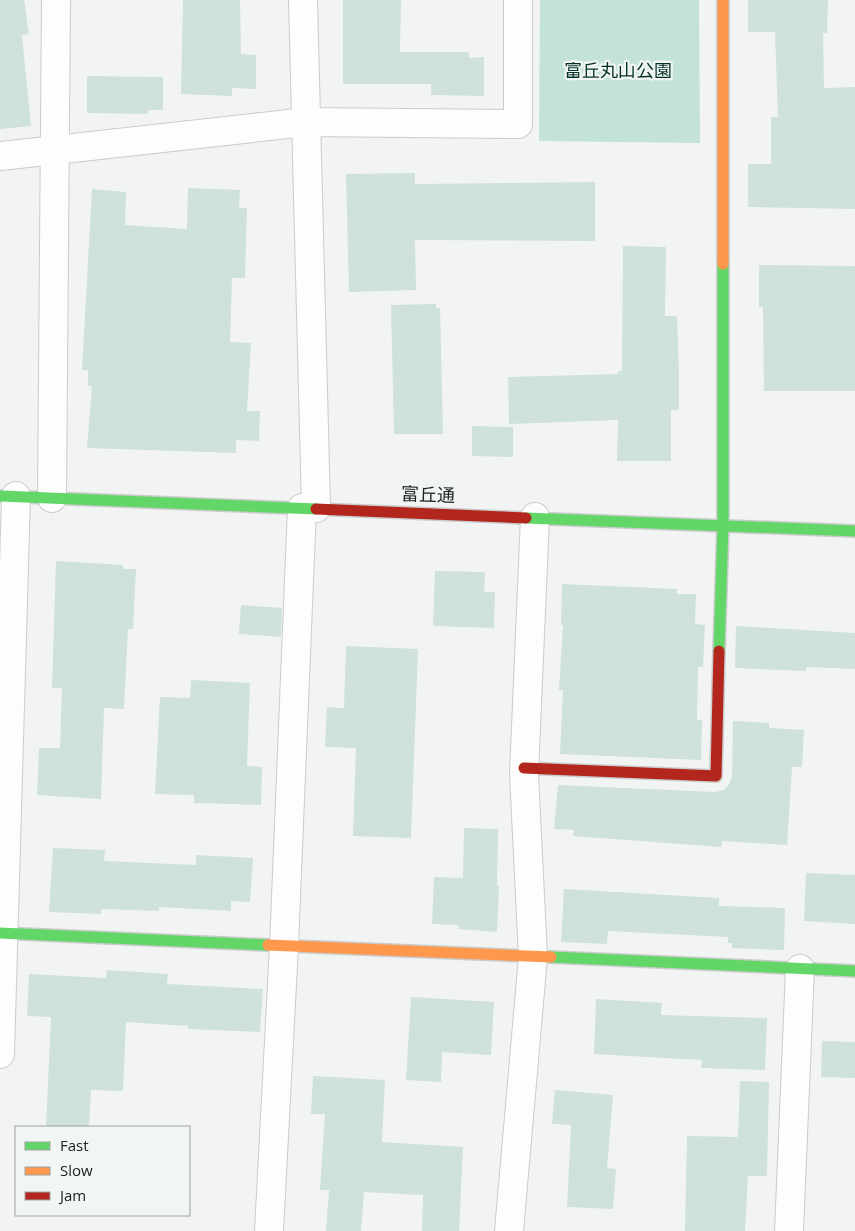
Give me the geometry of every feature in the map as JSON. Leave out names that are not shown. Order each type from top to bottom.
[{"type":"street","points":[[52,498],[56,0]]},
{"type":"street","points":[[268,1231],[309,508],[306,122],[303,0]]},
{"type":"street","points":[[0,156],[55,148],[306,122],[518,124],[518,0]]},
{"type":"street","points":[[524,768],[716,776],[723,525],[722,0]]},
{"type":"street","points":[[0,1054],[8,496]]},
{"type":"street","name":"富丘通","points":[[8,496],[855,531]]},
{"type":"street","points":[[509,1231],[533,957],[524,768],[535,517]]},
{"type":"street","points":[[2,934],[855,971]]},
{"type":"street","points":[[789,1231],[800,969]]},
{"type":"green space","name":"富丘丸山公園","points":[[540,0],[699,0],[700,143],[539,141]]},
{"type":"building","points":[[0,0],[24,0],[29,34],[22,35],[31,126],[0,129]]},
{"type":"building","points":[[183,0],[240,0],[241,54],[256,55],[256,89],[232,88],[232,96],[181,94]]},
{"type":"building","points":[[343,0],[401,0],[400,52],[469,52],[469,58],[484,57],[484,96],[431,95],[431,84],[343,84]]},
{"type":"building","points":[[748,0],[828,0],[827,33],[823,33],[824,88],[855,87],[855,209],[748,207],[748,164],[771,164],[771,117],[778,117],[775,32],[748,32]]},
{"type":"building","points":[[87,76],[163,77],[163,110],[148,110],[148,114],[87,113]]},
{"type":"building","points":[[415,173],[415,184],[595,182],[595,241],[415,240],[416,290],[349,292],[346,174]]},
{"type":"building","points":[[188,188],[240,190],[239,208],[247,208],[245,278],[232,278],[230,342],[251,343],[247,411],[260,411],[259,441],[236,440],[236,453],[87,448],[92,386],[88,386],[88,370],[82,370],[92,189],[126,192],[125,225],[187,229]]},
{"type":"building","points":[[623,246],[666,247],[665,316],[677,316],[679,376],[679,410],[671,410],[671,461],[617,461],[618,420],[509,424],[508,377],[618,374],[618,371],[622,371]]},
{"type":"building","points":[[759,265],[855,266],[855,391],[764,391],[763,307],[759,307]]},
{"type":"building","points":[[436,304],[436,308],[440,308],[443,434],[394,434],[391,305]]},
{"type":"building","points":[[472,426],[513,427],[513,457],[472,456]]},
{"type":"building","points":[[56,561],[123,565],[123,569],[136,569],[133,629],[128,629],[124,709],[104,708],[101,799],[37,795],[39,748],[60,748],[62,688],[52,688]]},
{"type":"building","points":[[435,571],[485,572],[484,592],[495,592],[494,628],[433,626]]},
{"type":"building","points":[[562,584],[677,589],[677,594],[696,594],[695,624],[705,625],[703,667],[698,667],[697,720],[702,720],[701,760],[560,754],[563,690],[559,690],[563,625],[561,625]]},
{"type":"building","points":[[241,605],[282,608],[281,637],[239,634]]},
{"type":"building","points":[[736,626],[855,633],[855,669],[806,667],[806,671],[735,668]]},
{"type":"building","points":[[346,646],[418,649],[411,838],[353,836],[356,748],[325,747],[327,707],[344,708]]},
{"type":"building","points":[[191,680],[250,683],[247,766],[262,767],[261,805],[194,803],[194,795],[155,794],[160,697],[190,698]]},
{"type":"building","points":[[733,721],[769,723],[769,728],[804,730],[802,767],[792,767],[787,845],[722,841],[721,847],[573,836],[574,830],[554,829],[558,785],[715,792],[724,790],[732,776]]},
{"type":"building","points":[[464,828],[498,829],[497,886],[499,886],[497,932],[458,929],[459,925],[432,924],[434,877],[463,878]]},
{"type":"building","points":[[53,848],[105,850],[104,861],[196,865],[196,855],[253,858],[250,902],[231,901],[231,911],[159,907],[159,911],[101,909],[101,914],[49,912]]},
{"type":"building","points":[[806,873],[855,875],[855,924],[804,921]]},
{"type":"building","points":[[564,889],[719,898],[719,906],[785,908],[784,950],[732,948],[732,943],[728,943],[728,937],[608,931],[607,944],[561,942]]},
{"type":"building","points":[[107,970],[168,974],[167,984],[263,989],[260,1032],[188,1029],[188,1026],[126,1022],[123,1091],[91,1090],[89,1126],[46,1126],[51,1017],[27,1016],[29,974],[106,978]]},
{"type":"building","points":[[411,997],[494,1002],[491,1055],[442,1052],[441,1082],[406,1080]]},
{"type":"building","points":[[596,999],[662,1003],[661,1015],[767,1018],[765,1070],[701,1068],[702,1060],[594,1054]]},
{"type":"building","points":[[822,1041],[855,1042],[855,1078],[821,1077]]},
{"type":"building","points":[[313,1076],[385,1080],[382,1142],[463,1147],[459,1231],[422,1231],[423,1195],[364,1192],[361,1231],[326,1231],[329,1190],[320,1190],[325,1114],[311,1114]]},
{"type":"building","points":[[740,1081],[769,1082],[767,1176],[748,1176],[745,1231],[685,1231],[687,1136],[738,1137]]},
{"type":"building","points":[[555,1090],[613,1095],[607,1168],[616,1169],[613,1209],[567,1207],[571,1125],[552,1124]]},
{"type":"traffic: fast","points":[[719,651],[723,525],[723,264]]},
{"type":"traffic: fast","points":[[0,496],[316,509]]},
{"type":"traffic: fast","points":[[526,518],[855,531]]},
{"type":"traffic: fast","points":[[0,933],[268,945]]},
{"type":"traffic: fast","points":[[551,957],[855,971]]},
{"type":"traffic: slow","points":[[723,0],[723,264]]},
{"type":"traffic: slow","points":[[268,945],[551,957]]},
{"type":"traffic: jam","points":[[316,509],[526,518]]},
{"type":"traffic: jam","points":[[524,768],[716,776],[719,651]]}]
